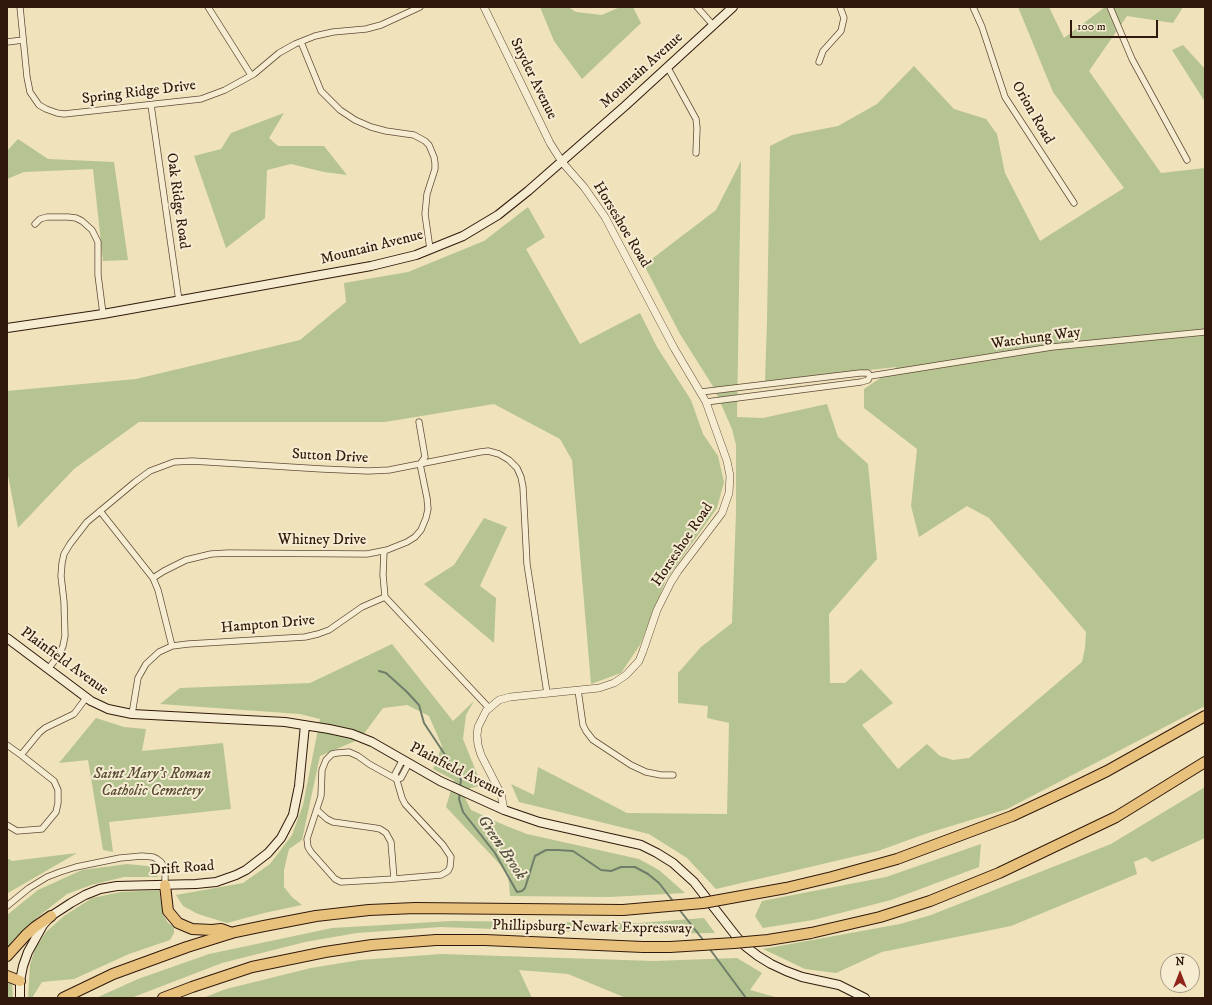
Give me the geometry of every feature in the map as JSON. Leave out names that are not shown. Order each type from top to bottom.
[{"type":"highway","name":"Phillipsburg-Newark Expressway","points":[[63,998],[113,974],[187,947],[232,933],[316,916],[416,908],[624,910],[703,903],[786,888],[839,876],[897,859],[1012,816],[1107,771],[1205,716]]},
{"type":"highway","name":"Phillipsburg-Newark Expressway","points":[[163,998],[252,967],[325,952],[372,945],[436,940],[485,940],[670,947],[768,940],[811,933],[887,914],[930,901],[999,874],[1116,817],[1205,762]]},
{"type":"highway","points":[[165,885],[168,912],[178,923],[192,929],[221,929],[232,933]]},
{"type":"highway","points":[[7,956],[26,935],[51,916]]},
{"type":"highway","points":[[7,976],[20,981]]},
{"type":"main road","name":"Mountain Avenue","points":[[7,328],[103,314],[371,266],[416,255],[463,236],[498,214],[528,191],[668,68],[733,7]]},
{"type":"main road","name":"Plainfield Avenue","points":[[7,638],[86,698],[108,709],[132,714],[259,719],[305,724],[352,734],[372,742],[454,788],[504,810],[539,822],[631,842],[650,849],[673,864],[694,882],[736,936],[745,946],[758,956],[786,971],[802,977],[839,985],[865,998]]},
{"type":"main road","name":"Drift Road","points":[[20,998],[20,981],[23,966],[28,952],[43,925],[51,916],[85,895],[100,889],[117,886],[216,882],[246,870],[274,846],[281,838],[293,815],[297,802],[305,724]]},
{"type":"street","name":"Spring Ridge Drive","points":[[20,7],[30,92],[34,99],[46,109],[64,114],[201,99],[225,90],[251,75],[279,54],[315,36],[333,32],[366,29],[381,25],[420,7]]},
{"type":"street","points":[[208,7],[251,75]]},
{"type":"street","name":"Snyder Avenue","points":[[484,7],[550,143],[562,162]]},
{"type":"street","points":[[697,7],[713,25]]},
{"type":"street","points":[[819,62],[824,51],[841,31],[844,18],[840,7]]},
{"type":"street","name":"Orion Road","points":[[973,7],[982,27],[1005,97],[1074,203]]},
{"type":"street","points":[[1110,7],[1132,59],[1187,160]]},
{"type":"street","points":[[7,42],[23,40]]},
{"type":"street","points":[[301,42],[321,91],[331,103],[355,120],[370,127],[414,135],[429,145],[435,163],[427,194],[425,214],[430,249]]},
{"type":"street","points":[[668,68],[696,119],[696,153]]},
{"type":"street","name":"Oak Ridge Road","points":[[151,105],[179,300]]},
{"type":"street","name":"Horseshoe Road","points":[[504,810],[501,794],[481,755],[478,745],[478,727],[481,719],[489,708],[499,700],[510,697],[607,686],[620,680],[632,670],[643,651],[657,610],[671,582],[722,513],[727,502],[730,484],[729,468],[706,402],[674,348],[605,217],[584,187],[562,162]]},
{"type":"street","points":[[35,224],[40,219],[47,217],[68,217],[82,220],[92,230],[98,242],[99,292],[103,314]]},
{"type":"street","name":"Watchung Way","points":[[700,392],[860,373],[868,373],[870,376],[1052,347],[1205,332]]},
{"type":"street","name":"Watchung Way","points":[[706,402],[861,382],[870,379],[870,376]]},
{"type":"street","points":[[420,422],[426,457],[420,464]]},
{"type":"street","name":"Sutton Drive","points":[[48,669],[59,655],[65,636],[64,602],[61,576],[64,554],[87,522],[150,471],[166,464],[192,461],[368,471],[390,470],[488,451],[506,457],[517,468],[523,483],[527,564],[547,693]]},
{"type":"street","name":"Whitney Drive","points":[[154,578],[175,565],[198,556],[211,554],[356,554],[384,551],[397,546],[415,537],[425,522],[428,504],[420,464]]},
{"type":"street","points":[[100,511],[154,578],[172,646]]},
{"type":"street","points":[[384,551],[385,597],[489,708]]},
{"type":"street","name":"Hampton Drive","points":[[132,714],[140,671],[159,652],[172,646],[188,644],[305,637],[318,634],[329,630],[362,607],[385,597]]},
{"type":"street","points":[[578,690],[583,724],[593,740],[646,772],[661,775],[673,775]]},
{"type":"street","points":[[21,755],[39,733],[45,728],[74,714],[86,698]]},
{"type":"street","points":[[7,745],[54,781],[58,790],[58,808],[42,829],[17,831],[7,825]]},
{"type":"street","points":[[342,752],[353,754],[396,779],[405,804],[443,845],[451,857],[450,867],[444,874],[342,882],[335,879],[308,847],[308,836],[317,810],[321,796],[324,764],[326,760],[332,754],[342,752]]},
{"type":"street","points":[[396,779],[401,778],[406,761]]},
{"type":"street","points":[[317,810],[333,822],[380,829],[386,833],[391,842],[394,879]]},
{"type":"street","points":[[7,906],[29,888],[47,877],[76,867],[120,858],[142,856],[153,857],[162,862],[165,872],[165,885]]},
{"type":"green space","points":[[540,7],[568,7],[576,12],[602,15],[620,7],[633,7],[641,23],[582,79],[554,41]]},
{"type":"green space","points":[[1018,7],[1049,7],[1064,38],[1105,7],[1183,7],[1173,23],[1127,16],[1089,71],[1161,173],[1205,168],[1205,706],[1007,809],[925,834],[878,851],[716,889],[687,858],[649,834],[519,802],[511,784],[534,795],[538,767],[627,813],[727,814],[729,723],[707,718],[708,706],[678,703],[678,673],[701,647],[732,623],[736,512],[736,445],[732,429],[714,388],[680,334],[644,265],[716,210],[741,161],[737,417],[763,418],[827,404],[838,437],[868,464],[877,559],[829,614],[830,683],[845,683],[861,669],[893,703],[862,725],[898,769],[927,744],[940,756],[953,760],[969,758],[1082,662],[1086,632],[989,518],[967,506],[919,537],[911,506],[917,449],[864,408],[864,389],[897,367],[765,381],[770,146],[792,135],[838,126],[877,104],[914,66],[954,109],[986,119],[997,134],[1005,173],[1040,241],[1124,188],[1053,92]]},
{"type":"green space","points":[[1183,45],[1205,69],[1205,102],[1172,50]]},
{"type":"green space","points":[[284,113],[269,138],[278,146],[324,146],[347,175],[324,172],[291,164],[267,170],[265,218],[226,248],[194,156],[221,149],[231,133]]},
{"type":"green space","points":[[18,139],[48,159],[114,162],[128,260],[103,261],[93,169],[24,172],[7,179],[7,151]]},
{"type":"green space","points":[[528,207],[545,237],[526,249],[580,344],[640,313],[657,347],[691,400],[703,434],[718,456],[724,482],[717,508],[666,580],[640,645],[621,673],[591,684],[572,460],[560,439],[494,404],[385,422],[139,422],[74,469],[18,528],[7,470],[7,391],[136,379],[300,340],[346,302],[344,283],[408,272],[484,241]]},
{"type":"green space","points":[[484,518],[507,527],[480,586],[496,598],[494,643],[424,584],[454,565]]},
{"type":"green space","points":[[392,644],[453,721],[474,701],[466,715],[463,739],[482,786],[470,788],[465,798],[471,810],[527,834],[639,859],[659,870],[685,893],[609,897],[510,896],[508,873],[446,807],[454,780],[433,769],[442,746],[429,716],[407,705],[383,708],[360,739],[320,756],[302,840],[289,849],[284,870],[284,887],[292,897],[302,905],[227,923],[198,914],[183,906],[176,895],[243,883],[270,864],[292,835],[303,805],[320,719],[300,714],[160,704],[180,688],[310,683]]},
{"type":"green space","name":"Saint Mary's Roman Catholic Cemetery","points":[[96,718],[124,727],[146,729],[142,751],[223,743],[231,809],[109,822],[113,852],[103,850],[88,760],[59,763]]},
{"type":"green space","points":[[1205,787],[1205,838],[1152,862],[1146,857],[1134,862],[1137,874],[1011,926],[882,952],[836,973],[805,969],[763,949],[900,924],[931,915],[1111,844]]},
{"type":"green space","points":[[981,844],[979,867],[891,900],[813,920],[763,928],[755,916],[762,901],[886,877]]},
{"type":"green space","points":[[77,853],[8,893],[7,895],[7,858],[12,861]]},
{"type":"green space","points":[[127,864],[157,867],[158,877],[124,877],[91,885],[67,894],[39,916],[14,939],[7,948],[7,915],[38,890],[82,870]]},
{"type":"green space","points":[[159,890],[163,914],[168,923],[174,927],[174,933],[170,940],[129,954],[74,979],[42,982],[32,998],[28,998],[30,965],[35,949],[46,932],[64,916],[92,898],[121,892]]},
{"type":"green space","points":[[704,918],[715,933],[627,934],[441,927],[357,933],[305,942],[222,963],[131,998],[96,998],[138,979],[209,954],[332,928],[451,921],[638,923]]},
{"type":"green space","points":[[441,954],[654,961],[737,958],[762,973],[750,990],[779,998],[626,998],[568,974],[519,970],[532,998],[203,998],[226,989],[311,968],[360,960]]},
{"type":"green space","points":[[7,982],[12,983],[13,998],[7,998]]},
{"type":"waterway","name":"Green Brook","points":[[379,671],[386,673],[419,705],[424,723],[461,779],[460,788]]},
{"type":"waterway","name":"Green Brook","points":[[460,793],[459,799],[463,812],[495,853],[517,892],[522,891],[525,888],[535,856],[546,850],[558,850],[573,851],[601,870],[611,871],[621,867],[635,867],[648,874],[659,883],[673,901]]},
{"type":"waterway","name":"Green Brook","points":[[678,908],[704,941]]},
{"type":"waterway","name":"Green Brook","points":[[709,948],[746,998]]}]
